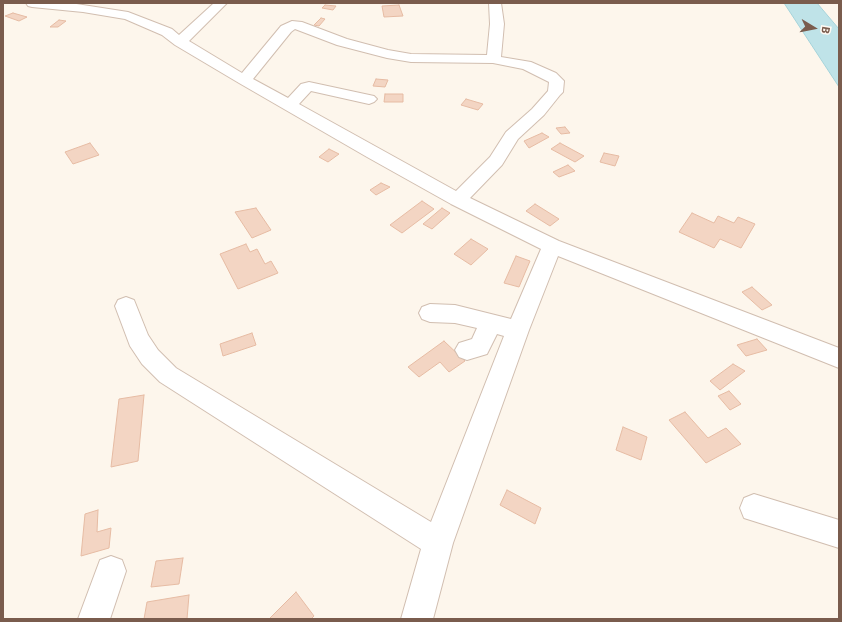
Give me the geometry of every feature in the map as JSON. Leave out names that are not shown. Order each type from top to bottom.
[{"type":"street","points":[[32,3],[83,8],[128,16],[167,32],[180,42],[289,106],[458,200],[552,246],[839,358]]},
{"type":"street","points":[[180,42],[221,3]]},
{"type":"street","points":[[494,59],[497,24],[495,3]]},
{"type":"street","points":[[244,80],[286,29],[292,25],[297,25],[342,42],[387,54],[411,58],[494,59],[503,62],[526,65],[551,76],[557,81],[555,92],[538,112],[512,136],[496,161],[458,200]]},
{"type":"street","points":[[289,106],[309,86],[318,82],[349,82]]},
{"type":"street","points":[[309,86],[370,99]]},
{"type":"street","points":[[417,619],[438,543],[518,330],[552,246]]},
{"type":"street","points":[[126,306],[138,339],[150,357],[168,375],[438,543]]},
{"type":"street","points":[[430,313],[455,314],[518,330]]},
{"type":"street","points":[[467,350],[479,347],[481,345],[490,323]]},
{"type":"street","points":[[754,508],[839,534]]},
{"type":"street","points":[[94,619],[111,571]]},
{"type":"water","points":[[784,3],[817,3],[839,29],[839,87]]},
{"type":"building","points":[[325,5],[336,6],[333,10],[322,8]]},
{"type":"building","points":[[399,5],[403,16],[384,17],[382,6]]},
{"type":"building","points":[[13,13],[27,17],[19,21],[5,16]]},
{"type":"building","points":[[321,18],[325,19],[319,26],[314,25]]},
{"type":"building","points":[[59,20],[66,21],[58,27],[50,27]]},
{"type":"building","points":[[376,79],[388,80],[385,87],[373,86]]},
{"type":"building","points":[[385,94],[403,94],[403,102],[384,102]]},
{"type":"building","points":[[466,99],[483,104],[478,110],[461,105]]},
{"type":"building","points":[[565,127],[570,133],[561,134],[556,128]]},
{"type":"building","points":[[542,133],[549,137],[529,148],[524,141]]},
{"type":"building","points":[[90,143],[99,155],[73,164],[65,152]]},
{"type":"building","points":[[560,143],[584,156],[575,162],[551,149]]},
{"type":"building","points":[[329,149],[339,154],[328,162],[319,157]]},
{"type":"building","points":[[604,153],[619,156],[615,166],[600,162]]},
{"type":"building","points":[[568,165],[575,171],[559,177],[553,172]]},
{"type":"building","points":[[381,183],[390,187],[376,195],[370,190]]},
{"type":"building","points":[[422,201],[434,209],[402,233],[390,225]]},
{"type":"building","points":[[535,204],[559,219],[550,226],[526,211]]},
{"type":"building","points":[[256,208],[271,230],[252,238],[235,212]]},
{"type":"building","points":[[442,208],[450,213],[432,229],[423,224]]},
{"type":"building","points":[[692,213],[714,223],[718,216],[734,223],[738,217],[755,224],[741,248],[720,239],[714,248],[679,232]]},
{"type":"building","points":[[471,239],[488,249],[471,265],[454,254]]},
{"type":"building","points":[[246,244],[250,252],[257,249],[265,264],[271,261],[278,273],[238,289],[220,254]]},
{"type":"building","points":[[516,256],[530,261],[519,287],[504,283]]},
{"type":"building","points":[[752,287],[772,305],[762,310],[742,292]]},
{"type":"building","points":[[252,333],[256,345],[223,356],[220,344]]},
{"type":"building","points":[[757,339],[767,350],[746,356],[737,345]]},
{"type":"building","points":[[444,341],[465,361],[449,372],[440,362],[419,377],[408,367]]},
{"type":"building","points":[[733,364],[745,371],[720,390],[710,381]]},
{"type":"building","points":[[729,391],[741,404],[730,410],[718,396]]},
{"type":"building","points":[[144,395],[138,461],[111,467],[119,399]]},
{"type":"building","points":[[685,412],[708,438],[726,428],[741,444],[706,463],[669,420]]},
{"type":"building","points":[[623,427],[647,437],[641,460],[616,450]]},
{"type":"building","points":[[507,490],[541,508],[535,524],[500,505]]},
{"type":"building","points":[[98,510],[97,532],[111,528],[109,548],[81,556],[85,514]]},
{"type":"building","points":[[183,558],[179,584],[151,587],[156,561]]},
{"type":"building","points":[[296,592],[314,616],[311,619],[269,619]]},
{"type":"building","points":[[189,595],[187,619],[144,619],[147,602]]}]
